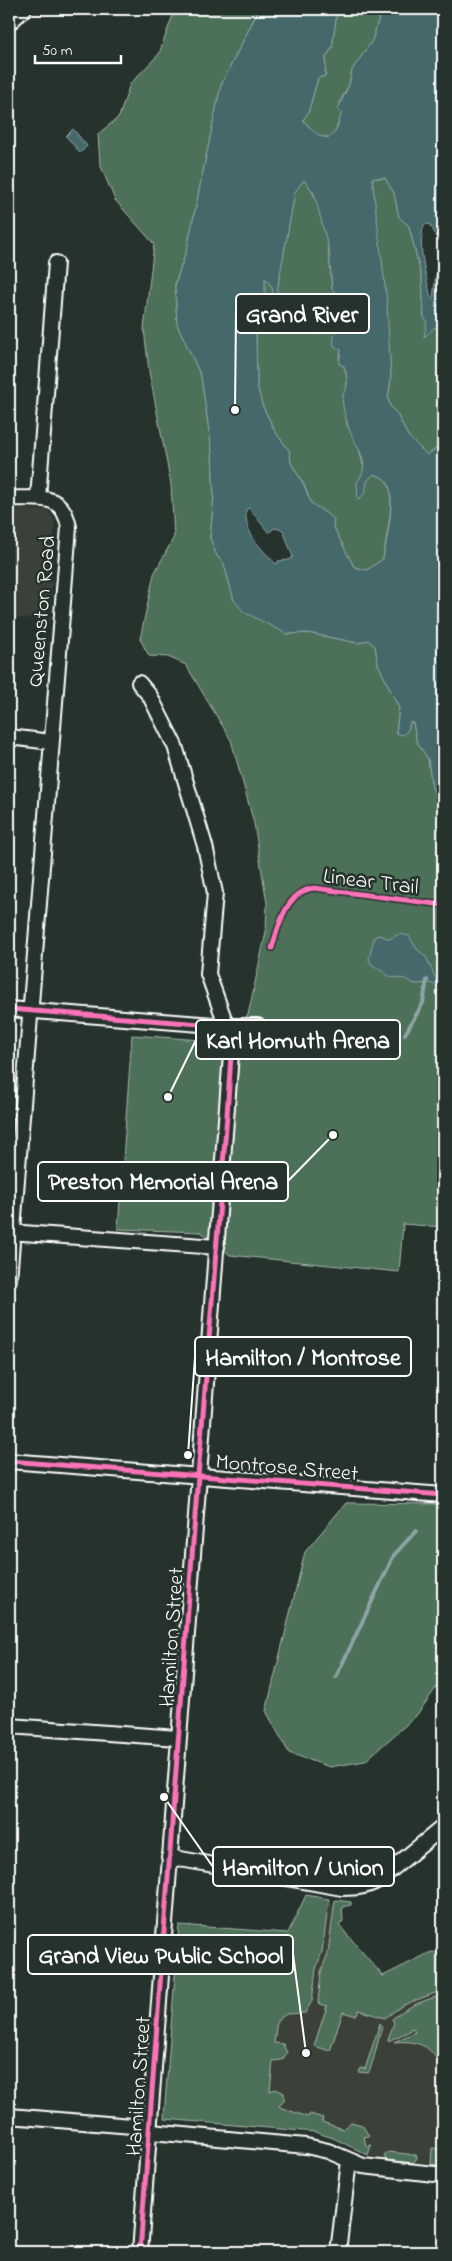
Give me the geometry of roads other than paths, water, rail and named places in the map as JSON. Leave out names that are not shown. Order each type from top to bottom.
[{"type":"street","points":[[9,23],[24,9]]},
{"type":"street","points":[[9,498],[38,498],[56,262]]},
{"type":"street","name":"Queenston Road","points":[[9,1280],[10,1232],[69,527],[67,515],[60,505],[50,499],[38,498]]},
{"type":"street","name":"Hamilton Street","points":[[139,683],[150,696],[175,746],[205,846],[215,893],[208,974],[232,1041],[169,1856],[151,2132],[140,2252]]},
{"type":"street","points":[[9,737],[51,742]]},
{"type":"street","points":[[9,1009],[226,1026],[258,1026]]},
{"type":"street","points":[[10,1232],[217,1247]]},
{"type":"street","name":"Montrose Street","points":[[9,1461],[443,1496]]},
{"type":"street","points":[[9,1726],[178,1738]]},
{"type":"street","points":[[169,1856],[342,1888],[357,1888],[380,1880],[443,1827]]},
{"type":"street","points":[[9,2116],[132,2126],[151,2132],[306,2146],[328,2151],[349,2161],[378,2169],[443,2175]]},
{"type":"street","points":[[338,2252],[349,2161]]},
{"type":"water","points":[[259,9],[339,9],[332,48],[326,57],[325,76],[318,78],[308,113],[303,120],[322,137],[331,136],[336,130],[342,113],[338,109],[349,85],[352,70],[372,41],[382,9],[441,9],[443,31],[443,810],[432,787],[428,759],[417,742],[413,723],[410,722],[408,730],[403,735],[396,733],[399,708],[378,664],[375,646],[368,640],[358,643],[308,633],[287,634],[244,612],[234,600],[224,564],[217,556],[210,538],[214,497],[212,451],[201,376],[177,324],[175,285],[187,249],[221,85]],"holes":[[[372,178],[385,178],[394,193],[399,217],[409,226],[422,279],[424,317],[427,322],[424,337],[435,327],[441,335],[437,448],[427,455],[408,436],[397,414],[390,406],[388,398],[391,378],[387,303]],[[304,180],[314,193],[329,250],[332,289],[341,304],[334,346],[341,350],[339,364],[344,366],[347,377],[347,386],[343,394],[344,413],[349,430],[363,459],[362,474],[357,482],[358,500],[365,493],[367,481],[374,474],[384,479],[390,488],[390,519],[383,559],[367,570],[354,567],[333,526],[334,519],[311,503],[304,485],[291,463],[289,450],[276,433],[262,405],[257,385],[256,331],[265,293],[265,278],[272,287],[275,302],[295,192]],[[429,224],[433,229],[438,240],[440,252],[440,271],[436,274],[433,298],[431,298],[422,252],[421,243],[424,225]],[[249,508],[269,533],[274,528],[283,530],[293,557],[289,560],[278,561],[276,564],[250,533],[246,509]]]},
{"type":"water","points":[[73,129],[87,146],[80,153],[66,136]]},
{"type":"water","points":[[400,934],[409,936],[417,949],[426,957],[436,979],[443,978],[443,989],[430,983],[415,984],[405,979],[391,977],[371,964],[369,959],[374,937],[379,935],[389,939]]},
{"type":"waterway","points":[[405,1034],[423,1003],[427,980]]},
{"type":"waterway","points":[[336,1677],[394,1555],[416,1531]]},
{"type":"place","name":"Grand River","points":[[235,410]]},
{"type":"place","name":"Karl Homuth Arena","points":[[168,1097]]},
{"type":"place","name":"Preston Memorial Arena","points":[[333,1135]]},
{"type":"place","name":"Hamilton / Montrose","points":[[188,1455]]},
{"type":"place","name":"Hamilton / Union","points":[[164,1797]]},
{"type":"place","name":"Grand View Public School","points":[[306,2053]]}]
